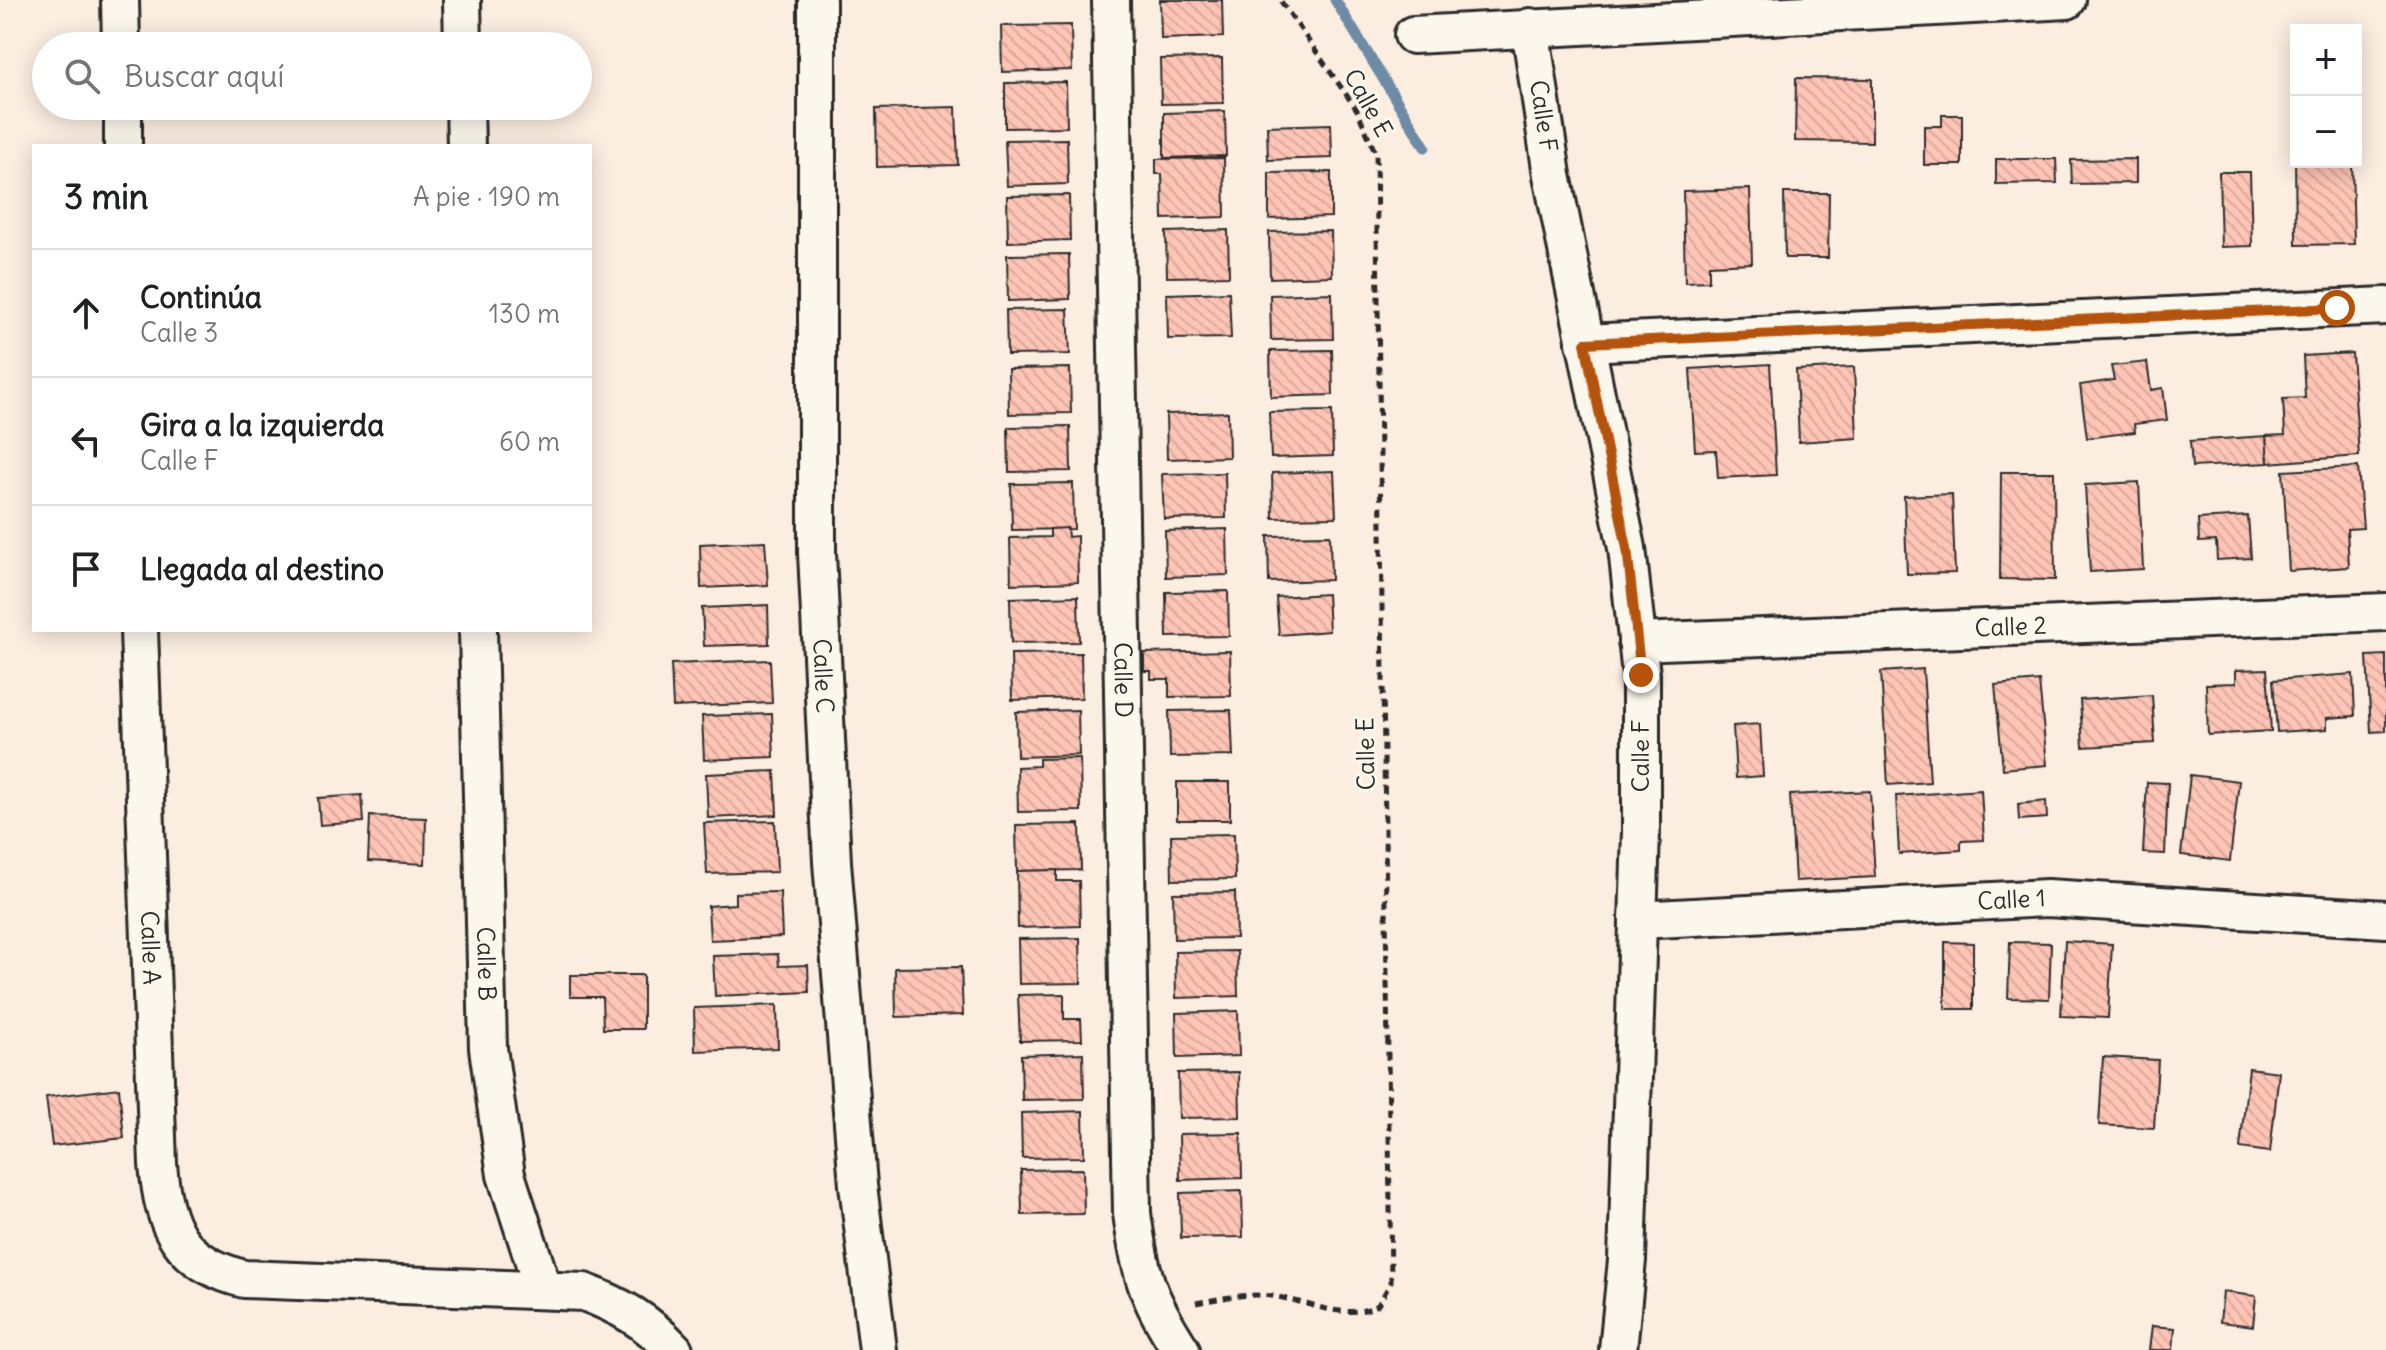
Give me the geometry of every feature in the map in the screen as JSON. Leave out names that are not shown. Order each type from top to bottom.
[{"type":"street","points":[[120,0],[121,32]]},
{"type":"street","points":[[462,0],[463,32]]},
{"type":"street","name":"Calle C","points":[[817,0],[819,600],[833,878],[858,1185],[878,1350]]},
{"type":"street","name":"Calle D","points":[[1111,0],[1132,1213],[1140,1271],[1158,1315],[1181,1350]]},
{"type":"street","points":[[1413,35],[2067,0]]},
{"type":"street","name":"Calle F","points":[[1530,27],[1552,175],[1627,548],[1641,675],[1638,920],[1627,1260],[1618,1350]]},
{"type":"street","points":[[123,120],[123,144]]},
{"type":"street","points":[[465,120],[466,144]]},
{"type":"street","points":[[1585,343],[2386,306]]},
{"type":"street","name":"Calle 2","points":[[1637,642],[2386,612]]},
{"type":"street","name":"Calle A","points":[[139,632],[158,1164],[161,1199],[174,1233],[191,1256],[215,1272],[244,1279],[543,1289]]},
{"type":"street","name":"Calle B","points":[[478,632],[488,1048],[506,1175],[543,1289]]},
{"type":"street","name":"Calle 1","points":[[1638,920],[2047,898],[2386,919]]},
{"type":"street","points":[[543,1289],[584,1292],[618,1304],[649,1324],[674,1350]]},
{"type":"path","name":"Calle E","points":[[1158,1315],[1185,1306],[1242,1295],[1272,1296],[1353,1313],[1378,1305],[1391,1282],[1376,154],[1357,110],[1280,0]]},
{"type":"building","points":[[1160,0],[1222,0],[1223,37],[1161,39]]},
{"type":"building","points":[[1071,25],[1072,70],[1002,72],[1001,26]]},
{"type":"building","points":[[1222,58],[1223,103],[1161,104],[1160,59]]},
{"type":"building","points":[[1796,78],[1872,79],[1872,142],[1795,141]]},
{"type":"building","points":[[1066,82],[1067,127],[1005,128],[1005,83]]},
{"type":"building","points":[[956,107],[958,165],[877,167],[876,109]]},
{"type":"building","points":[[1225,111],[1226,156],[1164,158],[1164,113]]},
{"type":"building","points":[[1942,115],[1962,115],[1962,165],[1924,165],[1924,126],[1942,126]]},
{"type":"building","points":[[1331,124],[1332,158],[1268,160],[1267,126]]},
{"type":"building","points":[[1067,139],[1068,184],[1007,186],[1005,140]]},
{"type":"building","points":[[1224,158],[1225,217],[1163,219],[1162,174],[1156,174],[1156,159]]},
{"type":"building","points":[[1996,159],[2056,159],[2057,183],[1996,184]]},
{"type":"building","points":[[2136,159],[2136,183],[2072,184],[2071,160]]},
{"type":"building","points":[[2295,168],[2352,168],[2354,244],[2296,245]]},
{"type":"building","points":[[1331,172],[1331,217],[1269,219],[1269,173]]},
{"type":"building","points":[[2219,172],[2250,172],[2252,246],[2221,247]]},
{"type":"building","points":[[1750,189],[1752,263],[1709,265],[1709,281],[1685,282],[1683,191]]},
{"type":"building","points":[[1784,193],[1829,193],[1828,258],[1785,258]]},
{"type":"building","points":[[1069,195],[1070,240],[1008,242],[1007,196]]},
{"type":"building","points":[[1228,230],[1229,276],[1167,277],[1166,232]]},
{"type":"building","points":[[1331,231],[1332,276],[1270,278],[1269,232]]},
{"type":"building","points":[[1069,254],[1070,299],[1008,301],[1007,255]]},
{"type":"building","points":[[1229,292],[1231,338],[1168,339],[1167,294]]},
{"type":"building","points":[[1332,293],[1333,339],[1271,340],[1270,295]]},
{"type":"building","points":[[1068,309],[1070,354],[1007,355],[1006,310]]},
{"type":"building","points":[[1332,350],[1333,395],[1271,397],[1270,351]]},
{"type":"building","points":[[2352,353],[2359,456],[2268,463],[2266,436],[2285,435],[2283,399],[2305,398],[2303,356]]},
{"type":"building","points":[[2147,362],[2151,390],[2163,388],[2167,420],[2134,424],[2135,432],[2087,438],[2080,385],[2114,380],[2111,366]]},
{"type":"building","points":[[1770,364],[1776,475],[1718,478],[1716,450],[1695,451],[1690,369]]},
{"type":"building","points":[[1854,367],[1857,438],[1799,442],[1796,370]]},
{"type":"building","points":[[1070,368],[1071,413],[1009,414],[1008,369]]},
{"type":"building","points":[[1332,411],[1333,456],[1271,458],[1269,412]]},
{"type":"building","points":[[1228,412],[1229,457],[1167,459],[1166,414]]},
{"type":"building","points":[[1070,426],[1071,471],[1009,472],[1008,427]]},
{"type":"building","points":[[2266,436],[2268,463],[2192,467],[2190,441]]},
{"type":"building","points":[[2358,467],[2363,528],[2347,529],[2349,567],[2289,571],[2283,471]]},
{"type":"building","points":[[1334,471],[1336,517],[1273,518],[1272,473]]},
{"type":"building","points":[[2001,472],[2054,472],[2055,580],[2000,579]]},
{"type":"building","points":[[1225,473],[1226,518],[1164,519],[1162,474]]},
{"type":"building","points":[[2139,482],[2143,569],[2090,572],[2085,485]]},
{"type":"building","points":[[1073,483],[1074,529],[1012,530],[1011,484]]},
{"type":"building","points":[[1952,494],[1955,573],[1907,574],[1904,496]]},
{"type":"building","points":[[2248,516],[2251,558],[2217,560],[2216,541],[2199,542],[2198,519]]},
{"type":"building","points":[[1067,528],[1068,537],[1077,536],[1078,582],[1011,584],[1010,538],[1050,537],[1050,529]]},
{"type":"building","points":[[1227,529],[1228,575],[1166,577],[1165,531]]},
{"type":"building","points":[[1330,535],[1331,580],[1269,582],[1268,536]]},
{"type":"building","points":[[765,541],[768,585],[701,588],[700,544]]},
{"type":"building","points":[[1228,591],[1229,636],[1167,637],[1166,592]]},
{"type":"building","points":[[1327,594],[1329,631],[1279,635],[1276,597]]},
{"type":"building","points":[[1078,596],[1079,642],[1011,643],[1010,598]]},
{"type":"building","points":[[768,605],[769,644],[704,646],[702,608]]},
{"type":"building","points":[[1230,651],[1231,696],[1169,697],[1169,679],[1151,679],[1151,671],[1144,671],[1144,653]]},
{"type":"building","points":[[1081,653],[1082,698],[1012,700],[1011,654]]},
{"type":"building","points":[[2386,655],[2386,731],[2371,732],[2367,656]]},
{"type":"building","points":[[770,660],[772,703],[673,707],[671,664]]},
{"type":"building","points":[[1923,669],[1930,782],[1888,785],[1881,672]]},
{"type":"building","points":[[2267,669],[2271,731],[2208,735],[2206,684],[2236,683],[2236,670]]},
{"type":"building","points":[[2353,674],[2355,716],[2327,718],[2327,729],[2277,732],[2273,680]]},
{"type":"building","points":[[2039,681],[2047,765],[2003,769],[1995,685]]},
{"type":"building","points":[[2152,695],[2155,743],[2083,747],[2080,700]]},
{"type":"building","points":[[1078,710],[1079,755],[1017,757],[1016,712]]},
{"type":"building","points":[[1231,710],[1233,756],[1170,757],[1169,711]]},
{"type":"building","points":[[772,714],[774,757],[704,760],[702,716]]},
{"type":"building","points":[[1760,724],[1763,776],[1736,778],[1733,726]]},
{"type":"building","points":[[1080,758],[1081,811],[1018,812],[1017,767],[1039,766],[1039,759]]},
{"type":"building","points":[[775,771],[777,815],[708,818],[706,774]]},
{"type":"building","points":[[2190,775],[2239,781],[2230,861],[2181,855]]},
{"type":"building","points":[[1177,782],[1230,782],[1230,820],[1177,820]]},
{"type":"building","points":[[2147,782],[2168,783],[2165,854],[2143,853]]},
{"type":"building","points":[[1981,790],[1984,840],[1961,841],[1961,850],[1899,854],[1896,796]]},
{"type":"building","points":[[1870,791],[1875,877],[1795,881],[1790,795]]},
{"type":"building","points":[[362,795],[364,822],[320,825],[318,798]]},
{"type":"building","points":[[2046,801],[2047,818],[2019,820],[2018,804]]},
{"type":"building","points":[[370,816],[426,818],[425,864],[368,861]]},
{"type":"building","points":[[775,821],[777,872],[707,874],[704,823]]},
{"type":"building","points":[[1080,824],[1081,870],[1017,871],[1016,825]]},
{"type":"building","points":[[1234,834],[1235,879],[1172,880],[1171,835]]},
{"type":"building","points":[[1057,870],[1057,881],[1079,881],[1080,926],[1018,928],[1017,871]]},
{"type":"building","points":[[780,892],[782,937],[710,940],[708,906],[735,904],[735,893]]},
{"type":"building","points":[[1235,892],[1236,938],[1174,939],[1173,893]]},
{"type":"building","points":[[1080,938],[1081,983],[1019,984],[1018,939]]},
{"type":"building","points":[[2065,941],[2112,944],[2108,1018],[2061,1016]]},
{"type":"building","points":[[1945,942],[1973,943],[1973,1009],[1945,1009]]},
{"type":"building","points":[[2010,942],[2051,943],[2049,999],[2008,998]]},
{"type":"building","points":[[1237,951],[1238,996],[1176,998],[1175,952]]},
{"type":"building","points":[[778,954],[779,966],[808,965],[809,992],[715,996],[713,956]]},
{"type":"building","points":[[961,967],[963,1015],[896,1017],[895,968]]},
{"type":"building","points":[[570,975],[643,975],[643,1029],[603,1029],[602,997],[570,997]]},
{"type":"building","points":[[1064,994],[1064,1019],[1081,1019],[1082,1040],[1020,1041],[1018,995]]},
{"type":"building","points":[[777,1005],[778,1048],[695,1051],[694,1008]]},
{"type":"building","points":[[1238,1011],[1239,1056],[1177,1058],[1176,1013]]},
{"type":"building","points":[[1083,1053],[1084,1099],[1022,1100],[1021,1055]]},
{"type":"building","points":[[2103,1057],[2158,1060],[2154,1128],[2099,1125]]},
{"type":"building","points":[[2249,1068],[2279,1072],[2270,1152],[2240,1148]]},
{"type":"building","points":[[1239,1072],[1240,1117],[1179,1118],[1178,1073]]},
{"type":"building","points":[[119,1088],[124,1138],[52,1146],[46,1097]]},
{"type":"building","points":[[1083,1111],[1084,1157],[1022,1158],[1021,1113]]},
{"type":"building","points":[[1241,1133],[1242,1178],[1180,1180],[1179,1134]]},
{"type":"building","points":[[1083,1169],[1084,1214],[1022,1215],[1021,1170]]},
{"type":"building","points":[[1242,1191],[1243,1237],[1181,1238],[1180,1193]]},
{"type":"building","points":[[2223,1292],[2256,1296],[2253,1326],[2220,1322]]},
{"type":"building","points":[[2152,1326],[2175,1328],[2173,1350],[2149,1350]]},
{"type":"waterway","points":[[1335,0],[1425,147]]},
{"type":"route","points":[[1641,675],[1627,548],[1585,343],[2337,308]]}]
